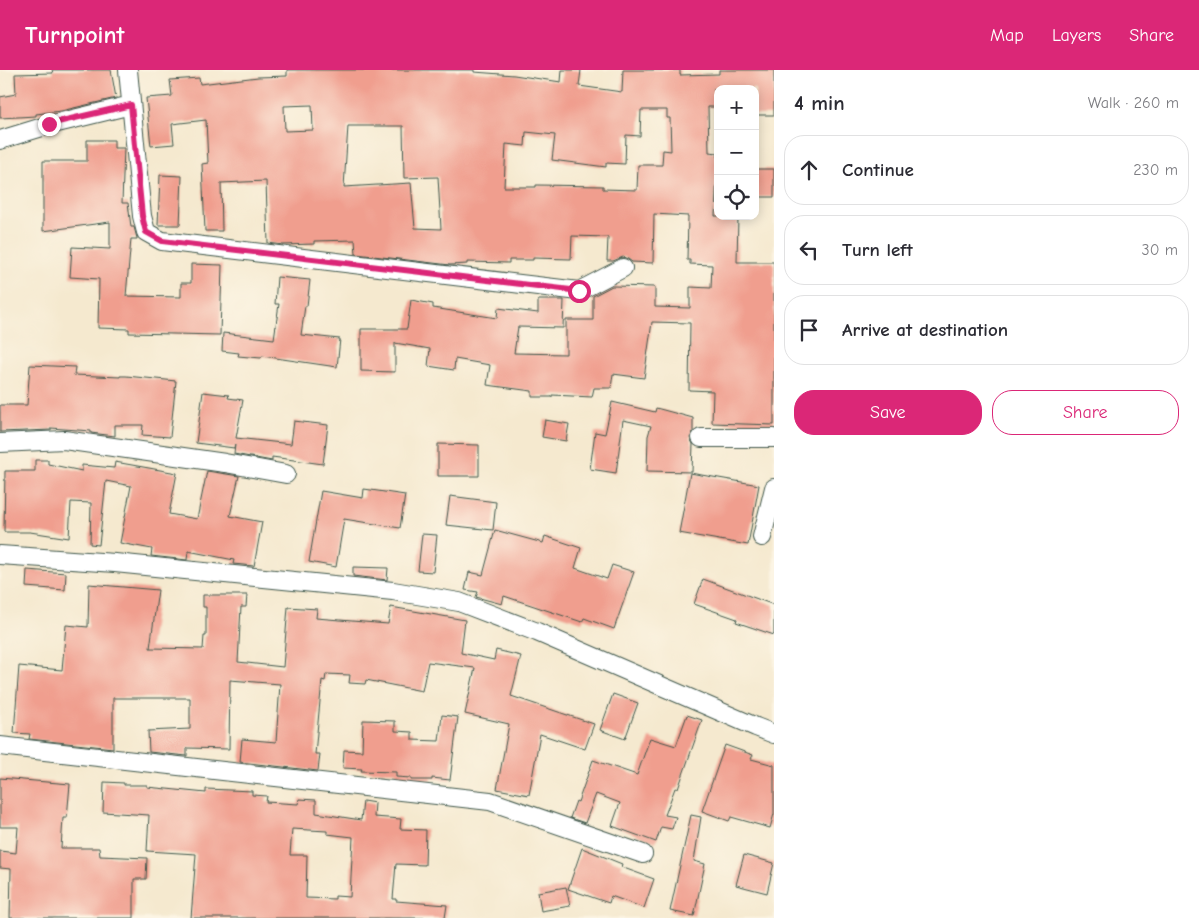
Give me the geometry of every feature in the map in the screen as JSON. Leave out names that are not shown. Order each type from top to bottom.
[{"type":"street","points":[[128,70],[142,216],[146,232],[162,241],[579,291],[623,268]]},
{"type":"street","points":[[0,140],[49,124],[131,105]]},
{"type":"street","points":[[702,438],[774,438]]},
{"type":"street","points":[[0,443],[64,440],[225,463],[286,474]]},
{"type":"street","points":[[762,537],[774,488]]},
{"type":"street","points":[[0,555],[115,563],[393,591],[459,602],[537,632],[774,734]]},
{"type":"street","points":[[0,746],[490,801],[643,854]]},
{"type":"building","points":[[52,70],[111,70],[116,98],[61,111],[36,114],[36,116],[0,118],[0,97],[16,94],[15,74],[53,73]]},
{"type":"building","points":[[287,70],[474,70],[474,72],[514,75],[561,82],[562,70],[581,70],[579,86],[622,92],[623,70],[680,70],[680,75],[719,74],[719,70],[774,70],[774,115],[759,115],[759,85],[714,85],[714,107],[708,107],[709,152],[714,153],[714,220],[738,220],[737,262],[774,262],[774,425],[712,423],[713,391],[689,390],[690,323],[652,322],[644,378],[613,374],[611,388],[594,388],[592,397],[552,395],[552,397],[532,397],[532,391],[487,385],[490,365],[455,359],[454,370],[428,366],[430,349],[395,343],[395,372],[361,371],[361,329],[407,329],[411,300],[433,304],[433,308],[497,318],[498,308],[538,313],[538,300],[564,300],[563,328],[518,327],[514,353],[566,354],[566,320],[593,320],[593,296],[612,286],[655,287],[655,307],[690,308],[690,287],[711,288],[712,265],[690,264],[690,260],[687,260],[688,216],[654,214],[653,263],[632,262],[623,257],[607,261],[608,237],[572,236],[571,259],[533,258],[533,260],[509,260],[509,263],[467,262],[467,264],[450,265],[356,254],[355,240],[314,241],[314,244],[283,245],[268,243],[266,181],[221,183],[222,231],[205,231],[202,164],[208,163],[206,120],[172,124],[174,144],[151,146],[146,98],[172,96],[170,80],[199,78],[200,84],[258,77],[287,76]],"holes":[[[312,105],[313,130],[285,131],[284,106]],[[641,110],[667,110],[667,118],[670,118],[671,151],[663,150],[662,165],[638,165],[637,190],[603,189],[603,186],[536,185],[536,187],[504,187],[506,144],[525,146],[526,132],[555,135],[552,160],[606,167],[606,163],[625,164],[626,135],[640,136]],[[348,126],[403,126],[404,178],[438,177],[441,229],[415,228],[411,183],[344,187]]]},
{"type":"building","points":[[87,140],[114,140],[114,148],[124,148],[122,203],[128,203],[131,227],[134,227],[137,238],[131,239],[126,296],[181,297],[181,283],[191,283],[191,264],[222,265],[220,335],[129,333],[129,329],[98,328],[99,279],[70,277],[72,247],[110,249],[110,222],[43,231],[43,161],[87,161]]},
{"type":"building","points":[[759,169],[774,169],[774,197],[759,197]]},
{"type":"building","points":[[160,175],[182,176],[180,225],[158,225]]},
{"type":"building","points":[[277,277],[310,280],[301,335],[340,339],[337,367],[262,356],[261,358],[238,356],[239,353],[222,351],[223,333],[274,339],[279,304],[275,304]]},
{"type":"building","points":[[30,365],[75,367],[74,375],[126,376],[176,381],[170,437],[142,435],[143,425],[115,425],[115,436],[91,433],[91,431],[51,428],[51,430],[0,432],[0,405],[27,405]]},
{"type":"building","points":[[203,392],[229,395],[228,398],[243,400],[236,438],[291,444],[294,421],[328,425],[323,464],[272,457],[272,461],[234,454],[235,444],[234,448],[196,443]]},
{"type":"building","points":[[612,402],[655,412],[656,408],[693,418],[693,432],[690,438],[693,444],[692,472],[647,471],[648,436],[651,426],[623,420],[616,473],[590,469],[595,432],[605,434]]},
{"type":"building","points":[[545,420],[569,424],[566,441],[542,437]]},
{"type":"building","points":[[438,444],[479,445],[479,476],[438,476]]},
{"type":"building","points":[[35,460],[48,460],[48,464],[82,471],[82,465],[114,468],[115,462],[177,473],[169,514],[197,519],[207,471],[239,476],[230,516],[262,522],[254,566],[233,564],[234,560],[188,551],[187,560],[151,556],[152,549],[120,543],[131,486],[106,481],[99,545],[90,544],[91,503],[71,502],[69,538],[30,532],[4,532],[5,471],[35,471]]},
{"type":"building","points":[[690,473],[759,485],[748,545],[679,533]]},
{"type":"building","points":[[364,489],[405,495],[400,528],[344,519],[336,567],[309,562],[321,491],[363,498]]},
{"type":"building","points":[[450,496],[496,502],[493,530],[446,525]]},
{"type":"building","points":[[495,530],[543,543],[545,536],[581,548],[575,568],[607,579],[612,565],[634,572],[614,629],[584,618],[582,622],[504,596],[502,604],[476,597],[478,592],[465,590],[469,572],[483,575]]},
{"type":"building","points":[[422,534],[437,535],[433,572],[418,571]]},
{"type":"building","points":[[353,567],[388,568],[387,580],[353,576]]},
{"type":"building","points":[[27,570],[66,573],[65,590],[26,587]]},
{"type":"building","points":[[703,579],[774,605],[774,635],[736,622],[737,619],[694,604]]},
{"type":"building","points":[[89,584],[158,590],[150,648],[203,649],[204,636],[206,636],[206,607],[203,607],[203,595],[247,595],[246,607],[241,607],[238,662],[283,667],[288,607],[317,609],[316,618],[388,624],[391,607],[465,620],[461,653],[494,660],[496,650],[521,656],[511,696],[594,724],[585,749],[540,734],[529,795],[497,789],[509,724],[465,714],[475,668],[428,662],[422,691],[366,680],[365,684],[349,683],[350,675],[326,674],[325,681],[322,680],[315,754],[320,754],[318,771],[240,762],[242,739],[276,742],[280,684],[230,680],[229,749],[187,748],[187,756],[149,752],[148,731],[190,729],[190,698],[113,698],[113,748],[29,739],[30,734],[14,733],[19,666],[62,670],[66,625],[88,627]]},
{"type":"building","points":[[613,694],[638,703],[625,739],[600,730]]},
{"type":"building","points":[[442,715],[458,717],[450,780],[432,778],[432,780],[411,780],[411,778],[396,777],[396,772],[361,771],[362,769],[343,768],[344,750],[362,751],[363,720],[395,721],[395,731],[412,732],[412,740],[439,741]]},
{"type":"building","points":[[687,715],[702,720],[678,789],[675,788],[665,815],[676,817],[672,829],[661,827],[656,842],[612,826],[620,803],[596,794],[585,823],[570,818],[576,801],[578,802],[593,760],[637,775],[650,738],[676,746]]},
{"type":"building","points":[[725,745],[753,755],[751,759],[774,765],[774,814],[770,828],[731,817],[729,821],[702,811]]},
{"type":"building","points":[[0,778],[70,784],[67,818],[63,818],[61,848],[99,848],[100,856],[147,858],[146,879],[134,879],[134,918],[10,918],[11,869],[0,868],[0,851],[16,853],[18,827],[0,827]]},
{"type":"building","points":[[104,782],[124,783],[124,785],[147,785],[147,787],[206,793],[206,789],[252,791],[252,795],[267,796],[266,802],[298,804],[299,799],[316,800],[316,813],[361,820],[363,801],[375,803],[374,817],[401,819],[400,829],[426,830],[425,865],[396,864],[393,899],[396,899],[396,901],[447,905],[445,918],[191,918],[196,854],[147,851],[149,815],[103,812]],"holes":[[[292,829],[327,831],[327,834],[353,837],[350,897],[335,896],[335,899],[306,898],[307,855],[290,855]]]},
{"type":"building","points":[[691,815],[701,817],[694,861],[705,864],[694,916],[670,911]]},
{"type":"building","points":[[582,848],[622,864],[621,867],[654,879],[644,908],[611,896],[609,903],[568,889]]},
{"type":"building","points":[[744,855],[774,863],[767,893],[736,885]]},
{"type":"building","points":[[566,887],[570,906],[541,911],[538,892]]},
{"type":"route","points":[[49,124],[131,105],[142,216],[146,232],[162,241],[579,291]]}]
